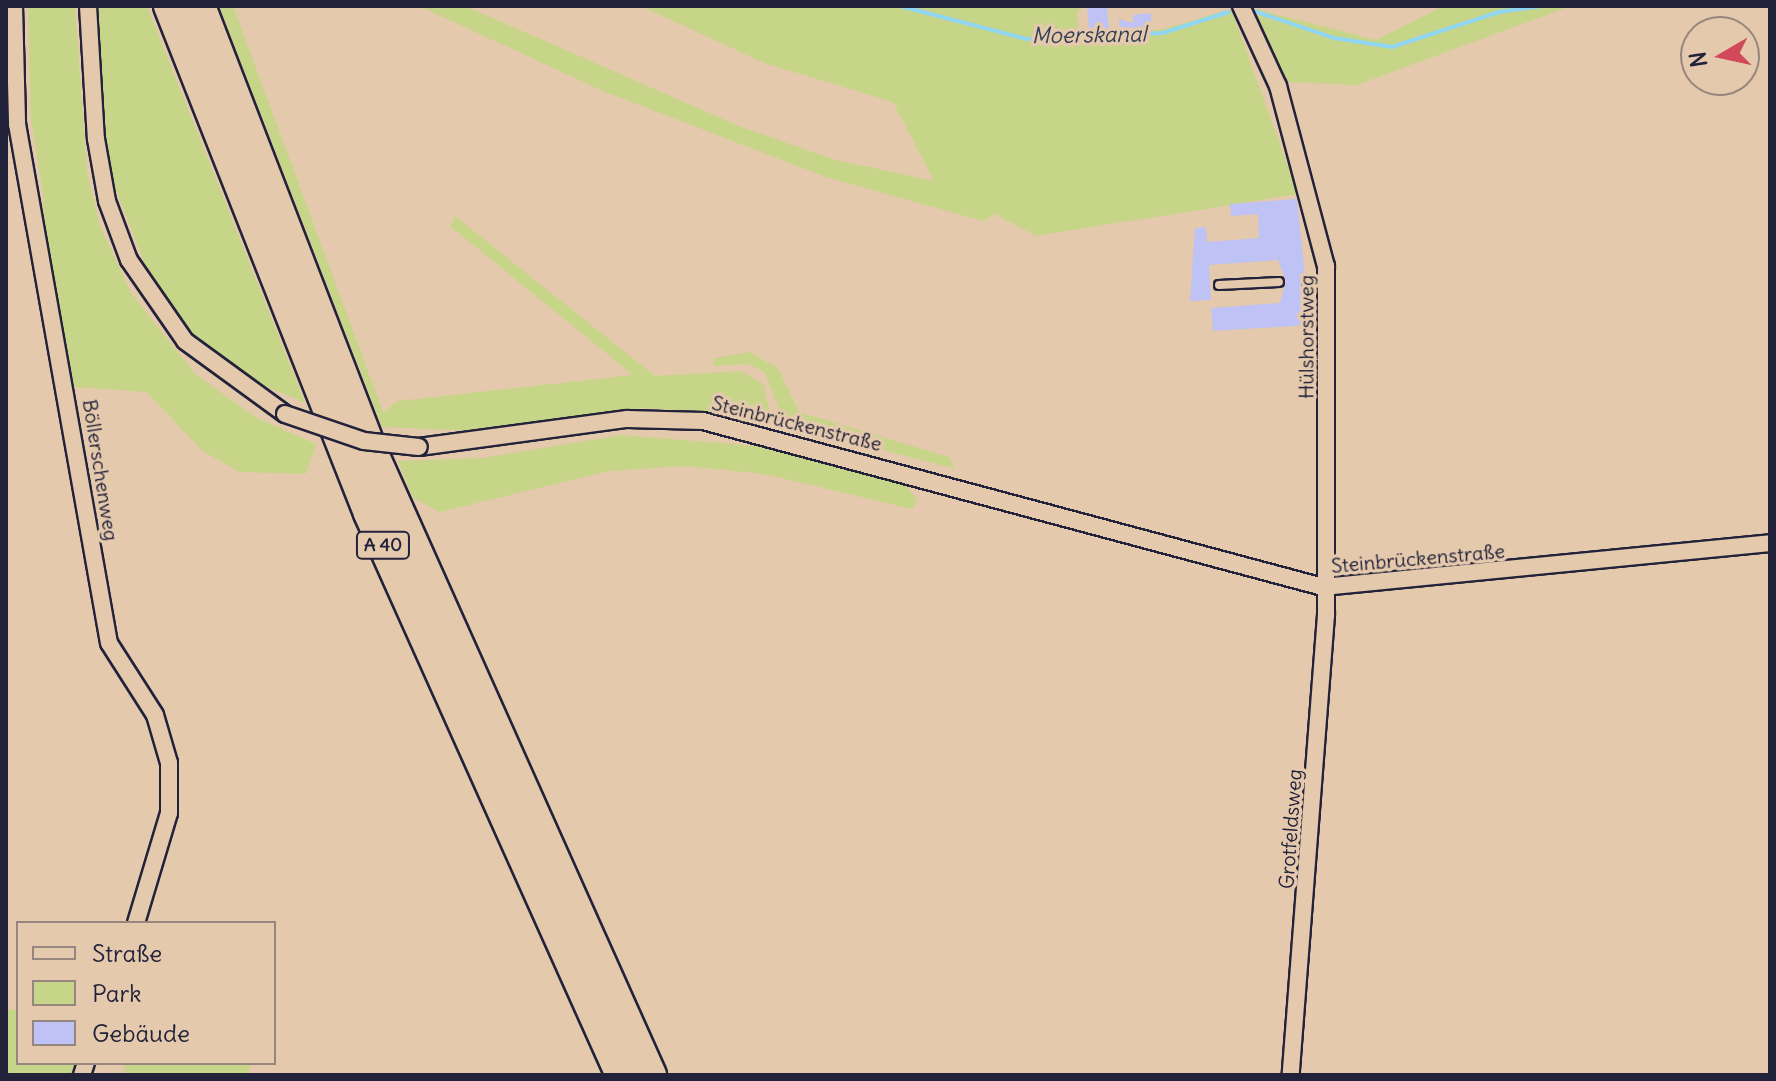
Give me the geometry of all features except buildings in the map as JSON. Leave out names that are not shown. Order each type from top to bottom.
[{"type":"highway","name":"A 40","points":[[169,6],[369,513],[621,1075]]},
{"type":"highway","name":"A 40","points":[[200,6],[371,449],[651,1075]]},
{"type":"street","name":"Böllerschenweg","points":[[14,6],[17,124],[109,643],[155,715],[169,763],[169,813],[137,921]]},
{"type":"street","name":"Steinbrückenstraße","points":[[88,6],[96,139],[107,201],[129,260],[185,341],[285,414],[364,441],[419,447],[627,419],[703,421],[1323,587],[1770,543]]},
{"type":"street","name":"Hülshorstweg","points":[[1241,6],[1278,86],[1309,187],[1327,280],[1323,587]]},
{"type":"street","name":"Grotfeldsweg","points":[[1291,1075],[1323,587]]},
{"type":"lane","points":[[1307,281],[1327,280]]},
{"type":"lane","points":[[1219,285],[1279,282]]},
{"type":"green space","points":[[28,6],[75,6],[87,172],[100,226],[131,293],[196,375],[257,418],[316,444],[306,474],[240,472],[203,451],[146,392],[63,386],[27,184],[45,206],[31,120]]},
{"type":"green space","points":[[97,6],[147,6],[305,403],[245,377],[195,340],[156,293],[108,169]]},
{"type":"green space","points":[[219,6],[233,6],[383,412],[398,401],[633,375],[450,226],[455,216],[655,376],[741,371],[764,385],[770,416],[640,408],[474,431],[382,427]]},
{"type":"green space","points":[[419,6],[465,6],[741,127],[836,160],[934,181],[893,102],[764,63],[641,6],[1087,6],[1077,11],[1079,34],[1089,36],[1163,29],[1231,9],[1298,194],[1036,236],[995,214],[983,221],[826,177],[603,91]]},
{"type":"green space","points":[[1244,6],[1376,40],[1444,6],[1571,6],[1357,85],[1281,82]]},
{"type":"green space","points":[[749,352],[778,368],[799,412],[949,457],[955,469],[793,426],[781,415],[765,372],[747,364],[713,366],[714,358]]},
{"type":"green space","points":[[622,435],[757,446],[906,484],[917,501],[912,509],[765,474],[686,466],[609,471],[440,512],[413,498],[398,461],[482,458]]},
{"type":"green space","points":[[6,1009],[16,1011],[16,1065],[80,1065],[77,1075],[6,1075]]},
{"type":"green space","points":[[125,1065],[250,1065],[248,1075],[124,1075]]},
{"type":"waterway","name":"Moerskanal","points":[[726,6],[739,6]]},
{"type":"waterway","name":"Moerskanal","points":[[900,6],[1027,39],[1163,33],[1229,12]]},
{"type":"waterway","name":"Moerskanal","points":[[1248,9],[1334,38],[1392,47],[1499,12],[1543,6]]}]
